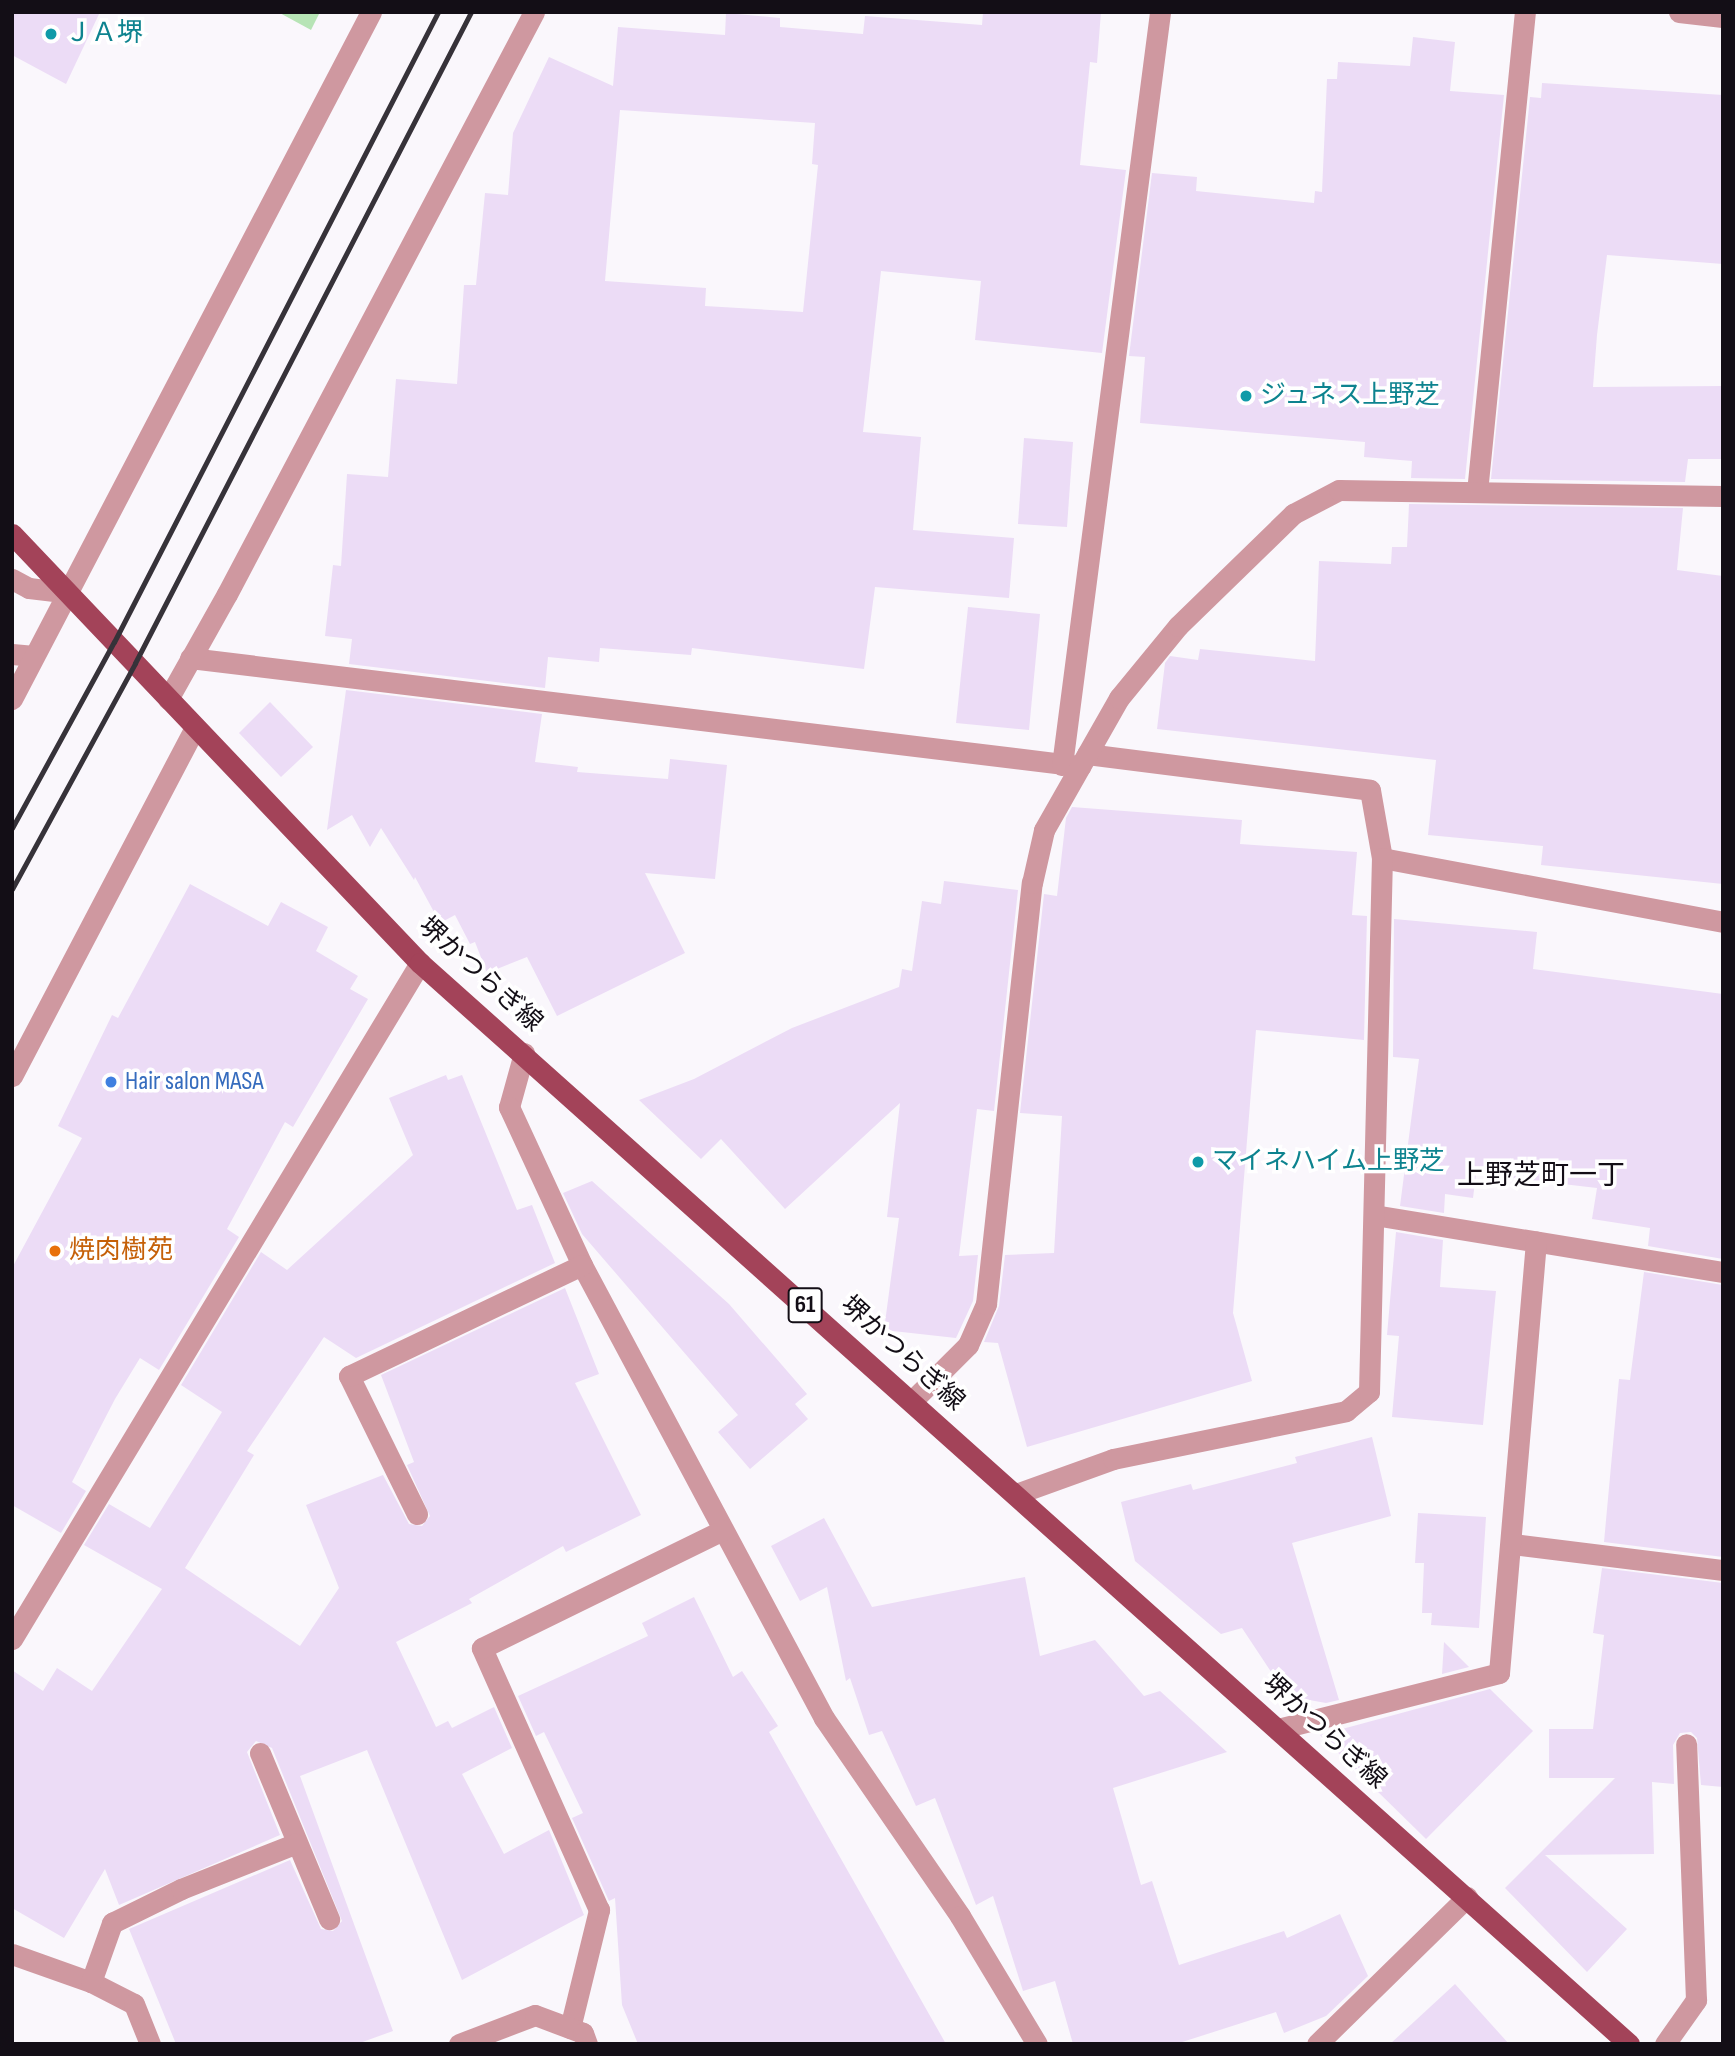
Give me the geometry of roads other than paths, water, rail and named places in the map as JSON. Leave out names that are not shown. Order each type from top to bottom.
[{"type":"main road","name":"堺かつらぎ線","points":[[12,534],[420,963],[524,1053],[1629,2044]]},
{"type":"street","points":[[12,699],[371,12]]},
{"type":"street","points":[[167,699],[534,12]]},
{"type":"street","points":[[1076,762],[1160,12]]},
{"type":"street","points":[[1477,492],[1525,12]]},
{"type":"street","points":[[1678,12],[1723,17]]},
{"type":"street","points":[[912,1401],[968,1345],[986,1304],[1032,883],[1044,830],[1076,762],[1119,698],[1178,626],[1293,514],[1339,490],[1723,496]]},
{"type":"street","points":[[12,579],[29,588],[67,593]]},
{"type":"street","points":[[12,654],[34,656]]},
{"type":"street","points":[[190,658],[1076,762],[1370,790],[1382,858],[1369,1392],[1346,1411],[1114,1459],[1016,1494]]},
{"type":"street","points":[[12,1076],[195,728]]},
{"type":"street","points":[[1382,858],[1723,922]]},
{"type":"street","points":[[12,1639],[420,963]]},
{"type":"street","points":[[524,1053],[509,1107],[582,1265],[824,1718],[960,1916],[1037,2044]]},
{"type":"street","points":[[1374,1215],[1723,1272]]},
{"type":"street","points":[[1278,1729],[1499,1673],[1513,1544],[1536,1242]]},
{"type":"street","points":[[416,1514],[349,1376],[582,1265]]},
{"type":"street","points":[[570,2028],[599,1910],[482,1648],[723,1530]]},
{"type":"street","points":[[1513,1544],[1723,1570]]},
{"type":"street","points":[[1665,2044],[1696,2000],[1686,1744]]},
{"type":"street","points":[[260,1753],[294,1844],[329,1919]]},
{"type":"street","points":[[91,1982],[112,1923],[181,1889],[294,1844]]},
{"type":"street","points":[[1317,2044],[1467,1897]]},
{"type":"street","points":[[12,1954],[91,1982],[134,2004],[150,2044]]},
{"type":"street","points":[[459,2044],[535,2015],[583,2033],[587,2044]]},
{"type":"railway","points":[[12,828],[114,642],[438,12]]},
{"type":"railway","points":[[12,889],[135,663],[471,12]]},
{"type":"place","name":"ＪＡ堺","points":[[51,34]]},
{"type":"place","name":"ジュネス上野芝","points":[[1246,396]]},
{"type":"place","name":"Hair salon MASA","points":[[111,1082]]},
{"type":"place","name":"マイネハイム上野芝","points":[[1198,1162]]},
{"type":"place","name":"焼肉樹苑","points":[[55,1251]]},
{"type":"district","name":"上野芝町一丁","points":[[1541,1176]]}]
